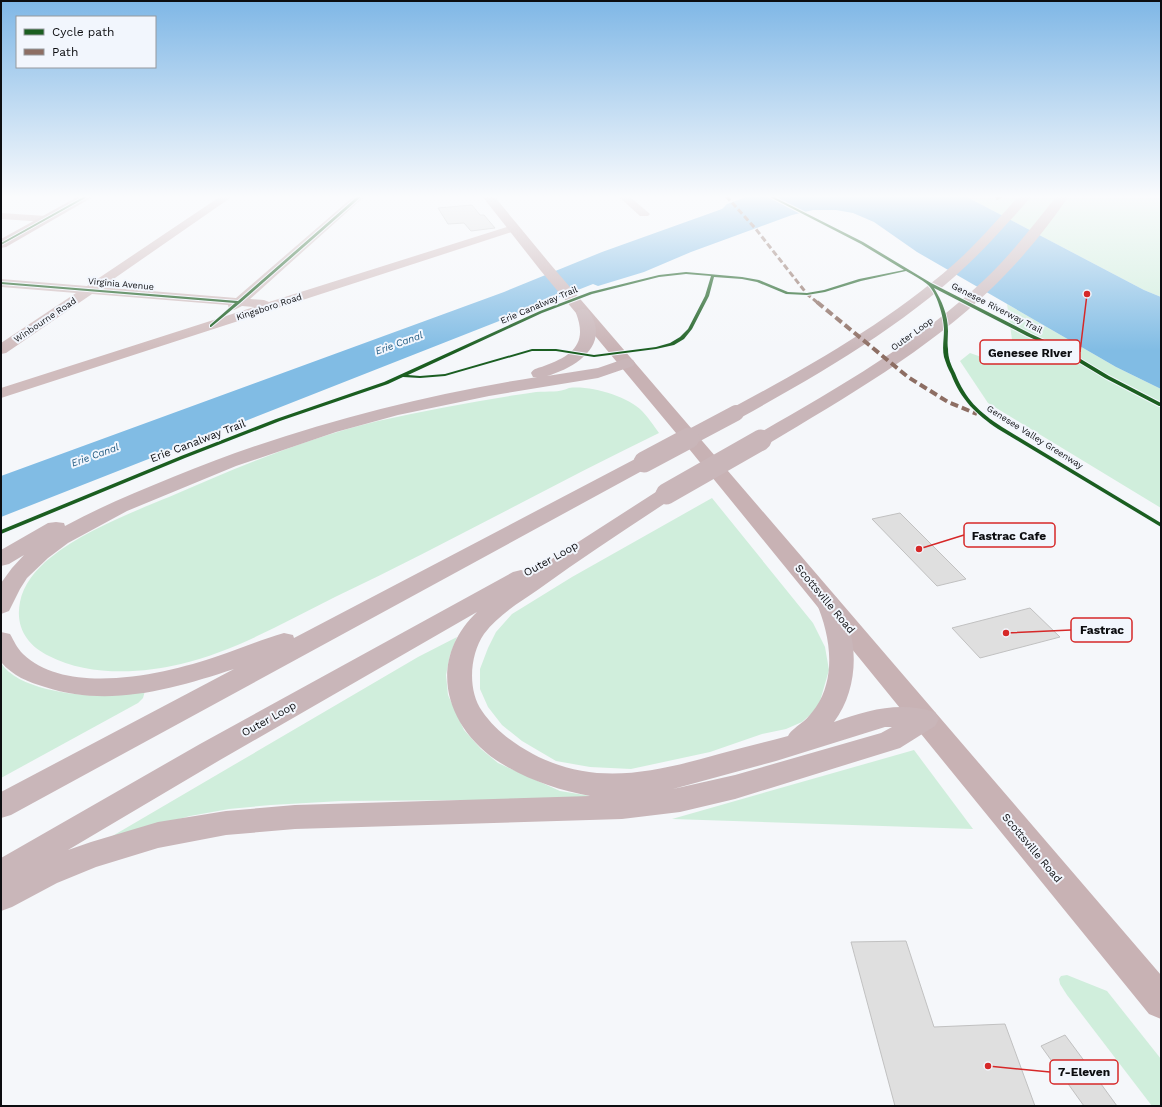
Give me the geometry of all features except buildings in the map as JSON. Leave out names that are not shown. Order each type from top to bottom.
[{"type":"highway","points":[[1,806],[736,413],[821,366],[877,330],[932,290],[978,248]]},
{"type":"highway","name":"Outer Loop","points":[[1,874],[183,768],[761,440],[846,390],[927,334],[988,284],[1021,248]]},
{"type":"highway","points":[[534,374],[559,366],[583,348],[589,339],[588,322],[584,313]]},
{"type":"highway","points":[[1,558],[50,531],[113,500],[260,441],[385,404],[456,388],[593,365],[627,363]]},
{"type":"highway","points":[[1,606],[7,590],[24,568],[41,552],[60,539],[93,520],[127,504],[207,470],[286,441],[380,414],[464,395],[600,372],[627,363]]},
{"type":"highway","points":[[666,494],[513,596],[477,627],[467,644],[460,662],[459,682],[463,701],[488,738],[507,753],[528,766],[553,776],[594,785],[620,786],[649,783],[678,777],[790,746],[886,717],[926,719]]},
{"type":"highway","points":[[1,640],[6,652],[22,667],[43,678],[56,682],[99,688],[150,683],[206,670],[258,651],[327,623],[451,565]]},
{"type":"highway","points":[[790,746],[808,735],[820,722],[829,707],[838,684],[842,660],[842,643],[837,622],[828,602]]},
{"type":"highway","points":[[1,897],[46,873],[99,852],[158,835],[226,823],[295,817],[622,807],[680,800],[735,786],[890,741],[926,719]]},
{"type":"main road","name":"Scottsville Road","points":[[530,248],[926,719],[1161,1002]]},
{"type":"street","name":"Winbourne Road","points":[[1,350],[152,248]]},
{"type":"street","points":[[211,326],[301,248]]},
{"type":"street","name":"Kingsboro Road","points":[[1,393],[453,248]]},
{"type":"street","name":"Virginia Avenue","points":[[1,283],[274,305]]},
{"type":"green space","points":[[1063,248],[1161,248],[1161,297],[1144,290]]},
{"type":"green space","points":[[1007,304],[1116,367],[1161,389],[1161,508],[988,403],[960,361],[970,353],[993,361],[1015,361]]},
{"type":"green space","points":[[569,388],[587,388],[597,390],[618,396],[628,401],[642,411],[659,433],[279,626],[221,652],[181,664],[148,670],[97,670],[80,667],[49,656],[34,646],[24,634],[19,619],[20,602],[27,584],[40,567],[50,558],[91,531],[123,516],[272,454],[351,428],[430,410],[536,392],[565,390]]},
{"type":"green space","points":[[712,498],[813,623],[825,647],[829,670],[818,708],[802,722],[786,729],[762,734],[710,752],[631,769],[590,767],[556,761],[522,741],[502,725],[488,707],[480,689],[480,669],[496,632],[512,614],[572,577]]},
{"type":"green space","points":[[457,637],[450,655],[446,675],[448,695],[464,730],[481,749],[498,763],[560,791],[609,799],[341,801],[271,805],[229,809],[190,816],[109,838],[418,657]]},
{"type":"green space","points":[[1,663],[9,672],[19,679],[32,685],[61,692],[101,696],[145,691],[143,698],[138,703],[1,778]]},
{"type":"green space","points":[[914,750],[973,829],[672,819]]},
{"type":"green space","points":[[1067,975],[1107,991],[1161,1059],[1161,1106],[1152,1106],[1067,995],[1060,984],[1059,979],[1061,976]]},
{"type":"water","name":"Erie Canal","points":[[614,248],[703,248],[644,272],[598,286],[593,284],[1,517],[1,476],[504,292]]},
{"type":"water","points":[[911,248],[1063,248],[1144,290],[1161,297],[1161,389],[1116,367]]},
{"type":"marked path","points":[[770,248],[807,294],[908,377],[948,402],[977,414]]},
{"type":"cycle path","points":[[211,326],[301,248]]},
{"type":"cycle path","name":"Genesee Riverway Trail","points":[[870,248],[930,284],[1029,335],[1062,350],[1107,377],[1161,405]]},
{"type":"cycle path","name":"Erie Canalway Trail","points":[[1,532],[183,457],[278,420],[386,383],[541,312],[591,293],[659,276],[686,273],[742,278],[758,281],[787,293],[807,294],[825,291],[860,280],[907,270]]},
{"type":"cycle path","points":[[405,376],[420,377],[445,375],[532,350],[556,350],[594,356],[656,348],[672,344],[682,338],[690,329],[707,296],[713,275]]},
{"type":"cycle path","points":[[1,283],[239,302]]},
{"type":"cycle path","name":"Genesee Valley Greenway","points":[[930,284],[943,309],[946,329],[945,351],[948,363],[958,386],[972,407],[1000,428],[1161,525]]},
{"type":"place","name":"Genesee River","points":[[1087,294]]},
{"type":"place","name":"Fastrac Cafe","points":[[919,549]]},
{"type":"place","name":"Fastrac","points":[[1006,633]]},
{"type":"place","name":"7-Eleven","points":[[988,1066]]}]
